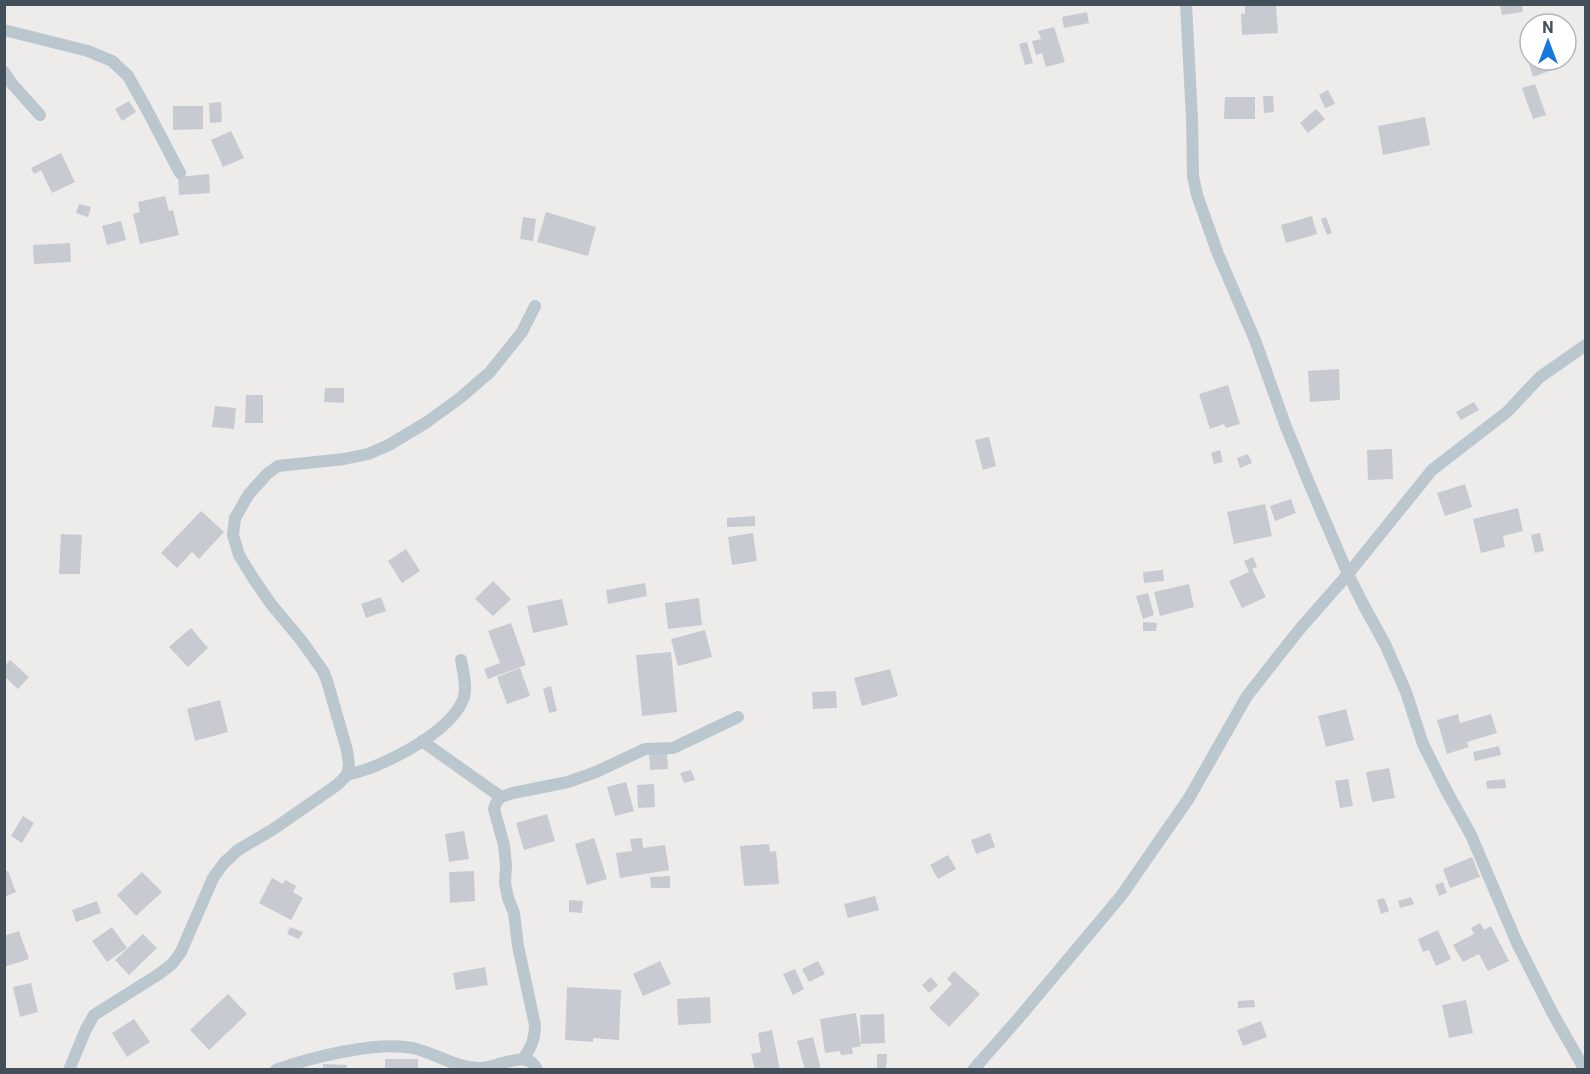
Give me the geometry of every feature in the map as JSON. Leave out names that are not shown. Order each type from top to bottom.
[{"type":"street","points":[[1186,4],[1193,176],[1197,195],[1218,254],[1256,340],[1286,427],[1348,574],[1385,644],[1406,692],[1424,744],[1470,835],[1517,943],[1584,1070]]},
{"type":"street","points":[[4,30],[88,51],[112,61],[128,76],[180,174]]},
{"type":"street","points":[[4,72],[40,115]]},
{"type":"street","points":[[69,1070],[94,1015],[159,974],[172,964],[181,952],[213,878],[224,863],[238,850],[272,830],[337,785],[346,775],[349,765],[347,750],[323,671],[271,604],[239,555],[233,535],[234,518],[249,494],[267,474],[278,466],[368,454],[390,445],[428,422],[490,372],[522,332],[535,306]]},
{"type":"street","points":[[973,1070],[1121,896],[1189,798],[1247,696],[1432,470],[1507,412],[1540,377],[1586,345]]},
{"type":"street","points":[[346,775],[373,767],[398,755],[443,726],[454,715],[464,697],[465,685],[461,660]]},
{"type":"street","points":[[524,1058],[535,1036],[535,1025],[518,946],[515,920],[505,883],[504,845],[494,809],[496,803],[501,797],[568,782],[596,772],[645,749],[674,748],[738,717]]},
{"type":"street","points":[[422,741],[501,797]]},
{"type":"street","points":[[276,1070],[341,1052],[387,1046],[413,1048],[477,1069],[491,1068],[524,1058],[530,1060],[537,1070]]},
{"type":"building","points":[[1245,4],[1276,6],[1278,33],[1242,35],[1241,14],[1245,14]]},
{"type":"building","points":[[1500,5],[1522,5],[1523,12],[1502,15]]},
{"type":"building","points":[[1087,12],[1089,23],[1064,28],[1062,17]]},
{"type":"building","points":[[1054,27],[1065,62],[1046,67],[1042,53],[1036,55],[1032,41],[1041,39],[1038,31]]},
{"type":"building","points":[[1027,42],[1033,63],[1025,65],[1019,44]]},
{"type":"building","points":[[1531,72],[1547,72],[1533,77]]},
{"type":"building","points":[[1535,84],[1546,115],[1533,119],[1522,88]]},
{"type":"building","points":[[1328,90],[1335,104],[1325,108],[1319,95]]},
{"type":"building","points":[[1263,96],[1273,96],[1274,112],[1264,113]]},
{"type":"building","points":[[1225,97],[1255,97],[1255,119],[1224,119]]},
{"type":"building","points":[[129,101],[136,112],[122,121],[115,109]]},
{"type":"building","points":[[221,102],[222,122],[210,123],[209,103]]},
{"type":"building","points":[[173,106],[203,106],[203,129],[173,130]]},
{"type":"building","points":[[1316,109],[1325,119],[1308,133],[1300,123]]},
{"type":"building","points":[[1425,117],[1430,145],[1383,155],[1378,126]]},
{"type":"building","points":[[231,131],[244,158],[223,167],[211,140]]},
{"type":"building","points":[[61,153],[75,182],[52,193],[41,170],[34,174],[31,168]]},
{"type":"building","points":[[209,174],[210,193],[179,195],[178,177]]},
{"type":"building","points":[[165,196],[169,211],[173,210],[179,235],[140,244],[133,214],[140,212],[138,202]]},
{"type":"building","points":[[79,204],[91,207],[88,217],[76,213]]},
{"type":"building","points":[[546,212],[596,227],[588,256],[537,242]]},
{"type":"building","points":[[1312,216],[1317,234],[1286,243],[1281,225]]},
{"type":"building","points":[[523,217],[536,219],[533,241],[520,239]]},
{"type":"building","points":[[1326,217],[1332,233],[1327,235],[1321,219]]},
{"type":"building","points":[[121,221],[126,240],[107,245],[102,226]]},
{"type":"building","points":[[70,243],[71,262],[34,264],[33,245]]},
{"type":"building","points":[[1339,369],[1340,400],[1310,402],[1308,371]]},
{"type":"building","points":[[1228,385],[1240,424],[1226,428],[1224,424],[1210,429],[1199,394]]},
{"type":"building","points":[[325,388],[344,388],[344,403],[324,402]]},
{"type":"building","points":[[246,395],[263,395],[263,423],[245,423]]},
{"type":"building","points":[[1474,402],[1479,410],[1461,420],[1456,412]]},
{"type":"building","points":[[215,406],[236,408],[234,429],[212,427]]},
{"type":"building","points":[[989,437],[996,466],[983,470],[975,440]]},
{"type":"building","points":[[1392,449],[1393,479],[1368,480],[1367,450]]},
{"type":"building","points":[[1220,450],[1223,462],[1214,464],[1211,453]]},
{"type":"building","points":[[1248,454],[1252,463],[1240,468],[1237,458]]},
{"type":"building","points":[[1465,484],[1472,507],[1445,516],[1437,493]]},
{"type":"building","points":[[1291,499],[1296,513],[1275,521],[1270,506]]},
{"type":"building","points":[[1265,504],[1272,536],[1234,544],[1227,512]]},
{"type":"building","points":[[1518,508],[1523,531],[1503,536],[1505,547],[1481,553],[1473,519]]},
{"type":"building","points":[[201,511],[224,532],[199,559],[192,552],[177,568],[161,553]]},
{"type":"building","points":[[755,516],[755,526],[727,527],[727,518]]},
{"type":"building","points":[[753,533],[757,561],[732,565],[728,537]]},
{"type":"building","points":[[1540,533],[1544,551],[1535,553],[1531,535]]},
{"type":"building","points":[[61,534],[82,535],[80,574],[59,574]]},
{"type":"building","points":[[406,549],[420,571],[402,583],[388,561]]},
{"type":"building","points":[[1253,557],[1257,567],[1252,569],[1266,597],[1242,608],[1229,581],[1249,572],[1244,561]]},
{"type":"building","points":[[1163,570],[1164,581],[1144,583],[1143,572]]},
{"type":"building","points":[[493,581],[511,599],[493,616],[475,599]]},
{"type":"building","points":[[645,583],[647,596],[608,604],[606,590]]},
{"type":"building","points":[[1189,584],[1194,607],[1160,616],[1154,592]]},
{"type":"building","points":[[1148,593],[1154,615],[1143,619],[1136,596]]},
{"type":"building","points":[[381,597],[386,611],[366,618],[361,604]]},
{"type":"building","points":[[699,598],[702,625],[668,629],[665,603]]},
{"type":"building","points":[[562,599],[568,625],[533,633],[527,606]]},
{"type":"building","points":[[1143,622],[1157,623],[1156,631],[1143,631]]},
{"type":"building","points":[[511,623],[526,665],[488,679],[484,669],[500,663],[488,631]]},
{"type":"building","points":[[191,628],[208,648],[188,667],[169,647]]},
{"type":"building","points":[[705,630],[712,657],[678,666],[671,639]]},
{"type":"building","points":[[671,652],[677,712],[642,716],[636,655]]},
{"type":"building","points":[[10,660],[29,677],[18,689],[4,676],[4,667]]},
{"type":"building","points":[[520,668],[530,696],[507,704],[497,677]]},
{"type":"building","points":[[890,669],[898,696],[862,706],[854,678]]},
{"type":"building","points":[[551,686],[557,711],[549,713],[543,689]]},
{"type":"building","points":[[836,691],[837,708],[813,709],[812,692]]},
{"type":"building","points":[[220,700],[228,732],[195,741],[187,709]]},
{"type":"building","points":[[1346,709],[1354,740],[1326,747],[1318,716]]},
{"type":"building","points":[[1458,714],[1460,723],[1491,714],[1497,733],[1467,742],[1469,747],[1447,754],[1437,720]]},
{"type":"building","points":[[1499,746],[1501,755],[1475,761],[1473,752]]},
{"type":"building","points":[[649,751],[667,751],[668,769],[650,770]]},
{"type":"building","points":[[1389,768],[1395,798],[1372,802],[1366,772]]},
{"type":"building","points":[[691,770],[695,780],[684,783],[680,773]]},
{"type":"building","points":[[1348,779],[1353,806],[1340,808],[1335,781]]},
{"type":"building","points":[[1505,779],[1506,788],[1487,789],[1486,781]]},
{"type":"building","points":[[626,782],[634,811],[615,816],[607,787]]},
{"type":"building","points":[[654,784],[655,807],[638,808],[637,785]]},
{"type":"building","points":[[547,814],[555,841],[524,850],[516,823]]},
{"type":"building","points":[[23,816],[34,823],[22,843],[11,836]]},
{"type":"building","points":[[464,831],[469,859],[449,862],[445,834]]},
{"type":"building","points":[[990,833],[995,847],[976,854],[971,840]]},
{"type":"building","points":[[594,838],[607,879],[587,885],[575,844]]},
{"type":"building","points":[[642,838],[643,848],[665,845],[669,870],[620,878],[616,853],[632,851],[630,839]]},
{"type":"building","points":[[769,844],[770,852],[776,851],[779,884],[744,886],[740,846]]},
{"type":"building","points":[[948,855],[956,869],[938,879],[930,865]]},
{"type":"building","points":[[1472,857],[1480,877],[1450,888],[1443,869]]},
{"type":"building","points":[[8,871],[16,892],[4,897],[4,872]]},
{"type":"building","points":[[474,871],[475,901],[450,903],[449,872]]},
{"type":"building","points":[[142,872],[162,892],[136,916],[117,895]]},
{"type":"building","points":[[670,876],[670,888],[651,888],[650,877]]},
{"type":"building","points":[[272,878],[283,884],[285,880],[296,886],[293,892],[303,898],[291,920],[259,903]]},
{"type":"building","points":[[1443,882],[1447,893],[1439,896],[1435,885]]},
{"type":"building","points":[[875,896],[879,910],[848,918],[844,904]]},
{"type":"building","points":[[1411,897],[1414,904],[1400,908],[1398,901]]},
{"type":"building","points":[[1384,898],[1389,911],[1381,914],[1377,900]]},
{"type":"building","points":[[569,900],[583,901],[582,913],[569,912]]},
{"type":"building","points":[[97,901],[101,913],[76,922],[72,910]]},
{"type":"building","points":[[1480,923],[1484,930],[1491,926],[1509,961],[1488,971],[1479,954],[1463,962],[1453,945],[1474,934],[1471,928]]},
{"type":"building","points":[[112,927],[127,948],[107,962],[92,941]]},
{"type":"building","points":[[290,927],[303,932],[299,939],[287,934]]},
{"type":"building","points":[[1438,930],[1451,959],[1436,966],[1429,950],[1423,952],[1418,939]]},
{"type":"building","points":[[19,931],[29,959],[4,967],[4,936]]},
{"type":"building","points":[[143,934],[157,948],[129,975],[115,960]]},
{"type":"building","points":[[660,961],[671,984],[643,996],[633,974]]},
{"type":"building","points":[[818,961],[825,974],[809,982],[802,969]]},
{"type":"building","points":[[485,967],[488,985],[456,990],[453,973]]},
{"type":"building","points":[[795,969],[804,989],[793,995],[783,974]]},
{"type":"building","points":[[954,971],[980,994],[949,1027],[929,1008],[952,984],[947,979]]},
{"type":"building","points":[[931,977],[938,985],[929,993],[922,985]]},
{"type":"building","points":[[31,983],[38,1012],[20,1017],[13,987]]},
{"type":"building","points":[[567,987],[621,990],[619,1040],[593,1038],[593,1042],[565,1040]]},
{"type":"building","points":[[228,994],[247,1014],[209,1050],[190,1030]]},
{"type":"building","points":[[710,997],[711,1023],[678,1025],[677,999]]},
{"type":"building","points":[[1254,1000],[1255,1007],[1238,1008],[1238,1001]]},
{"type":"building","points":[[1466,1000],[1473,1033],[1449,1038],[1442,1005]]},
{"type":"building","points":[[856,1013],[861,1046],[852,1048],[853,1054],[841,1055],[840,1051],[825,1053],[820,1019]]},
{"type":"building","points":[[884,1014],[885,1043],[861,1044],[860,1015]]},
{"type":"building","points":[[134,1019],[150,1042],[127,1057],[112,1033]]},
{"type":"building","points":[[1261,1021],[1267,1037],[1243,1046],[1237,1030]]},
{"type":"building","points":[[772,1030],[780,1070],[755,1070],[751,1054],[761,1052],[758,1033]]},
{"type":"building","points":[[813,1037],[821,1070],[805,1070],[797,1041]]},
{"type":"building","points":[[877,1054],[887,1054],[886,1070],[877,1070]]},
{"type":"building","points":[[385,1059],[418,1059],[418,1070],[385,1070]]},
{"type":"building","points":[[323,1064],[347,1065],[346,1070],[323,1070]]}]
